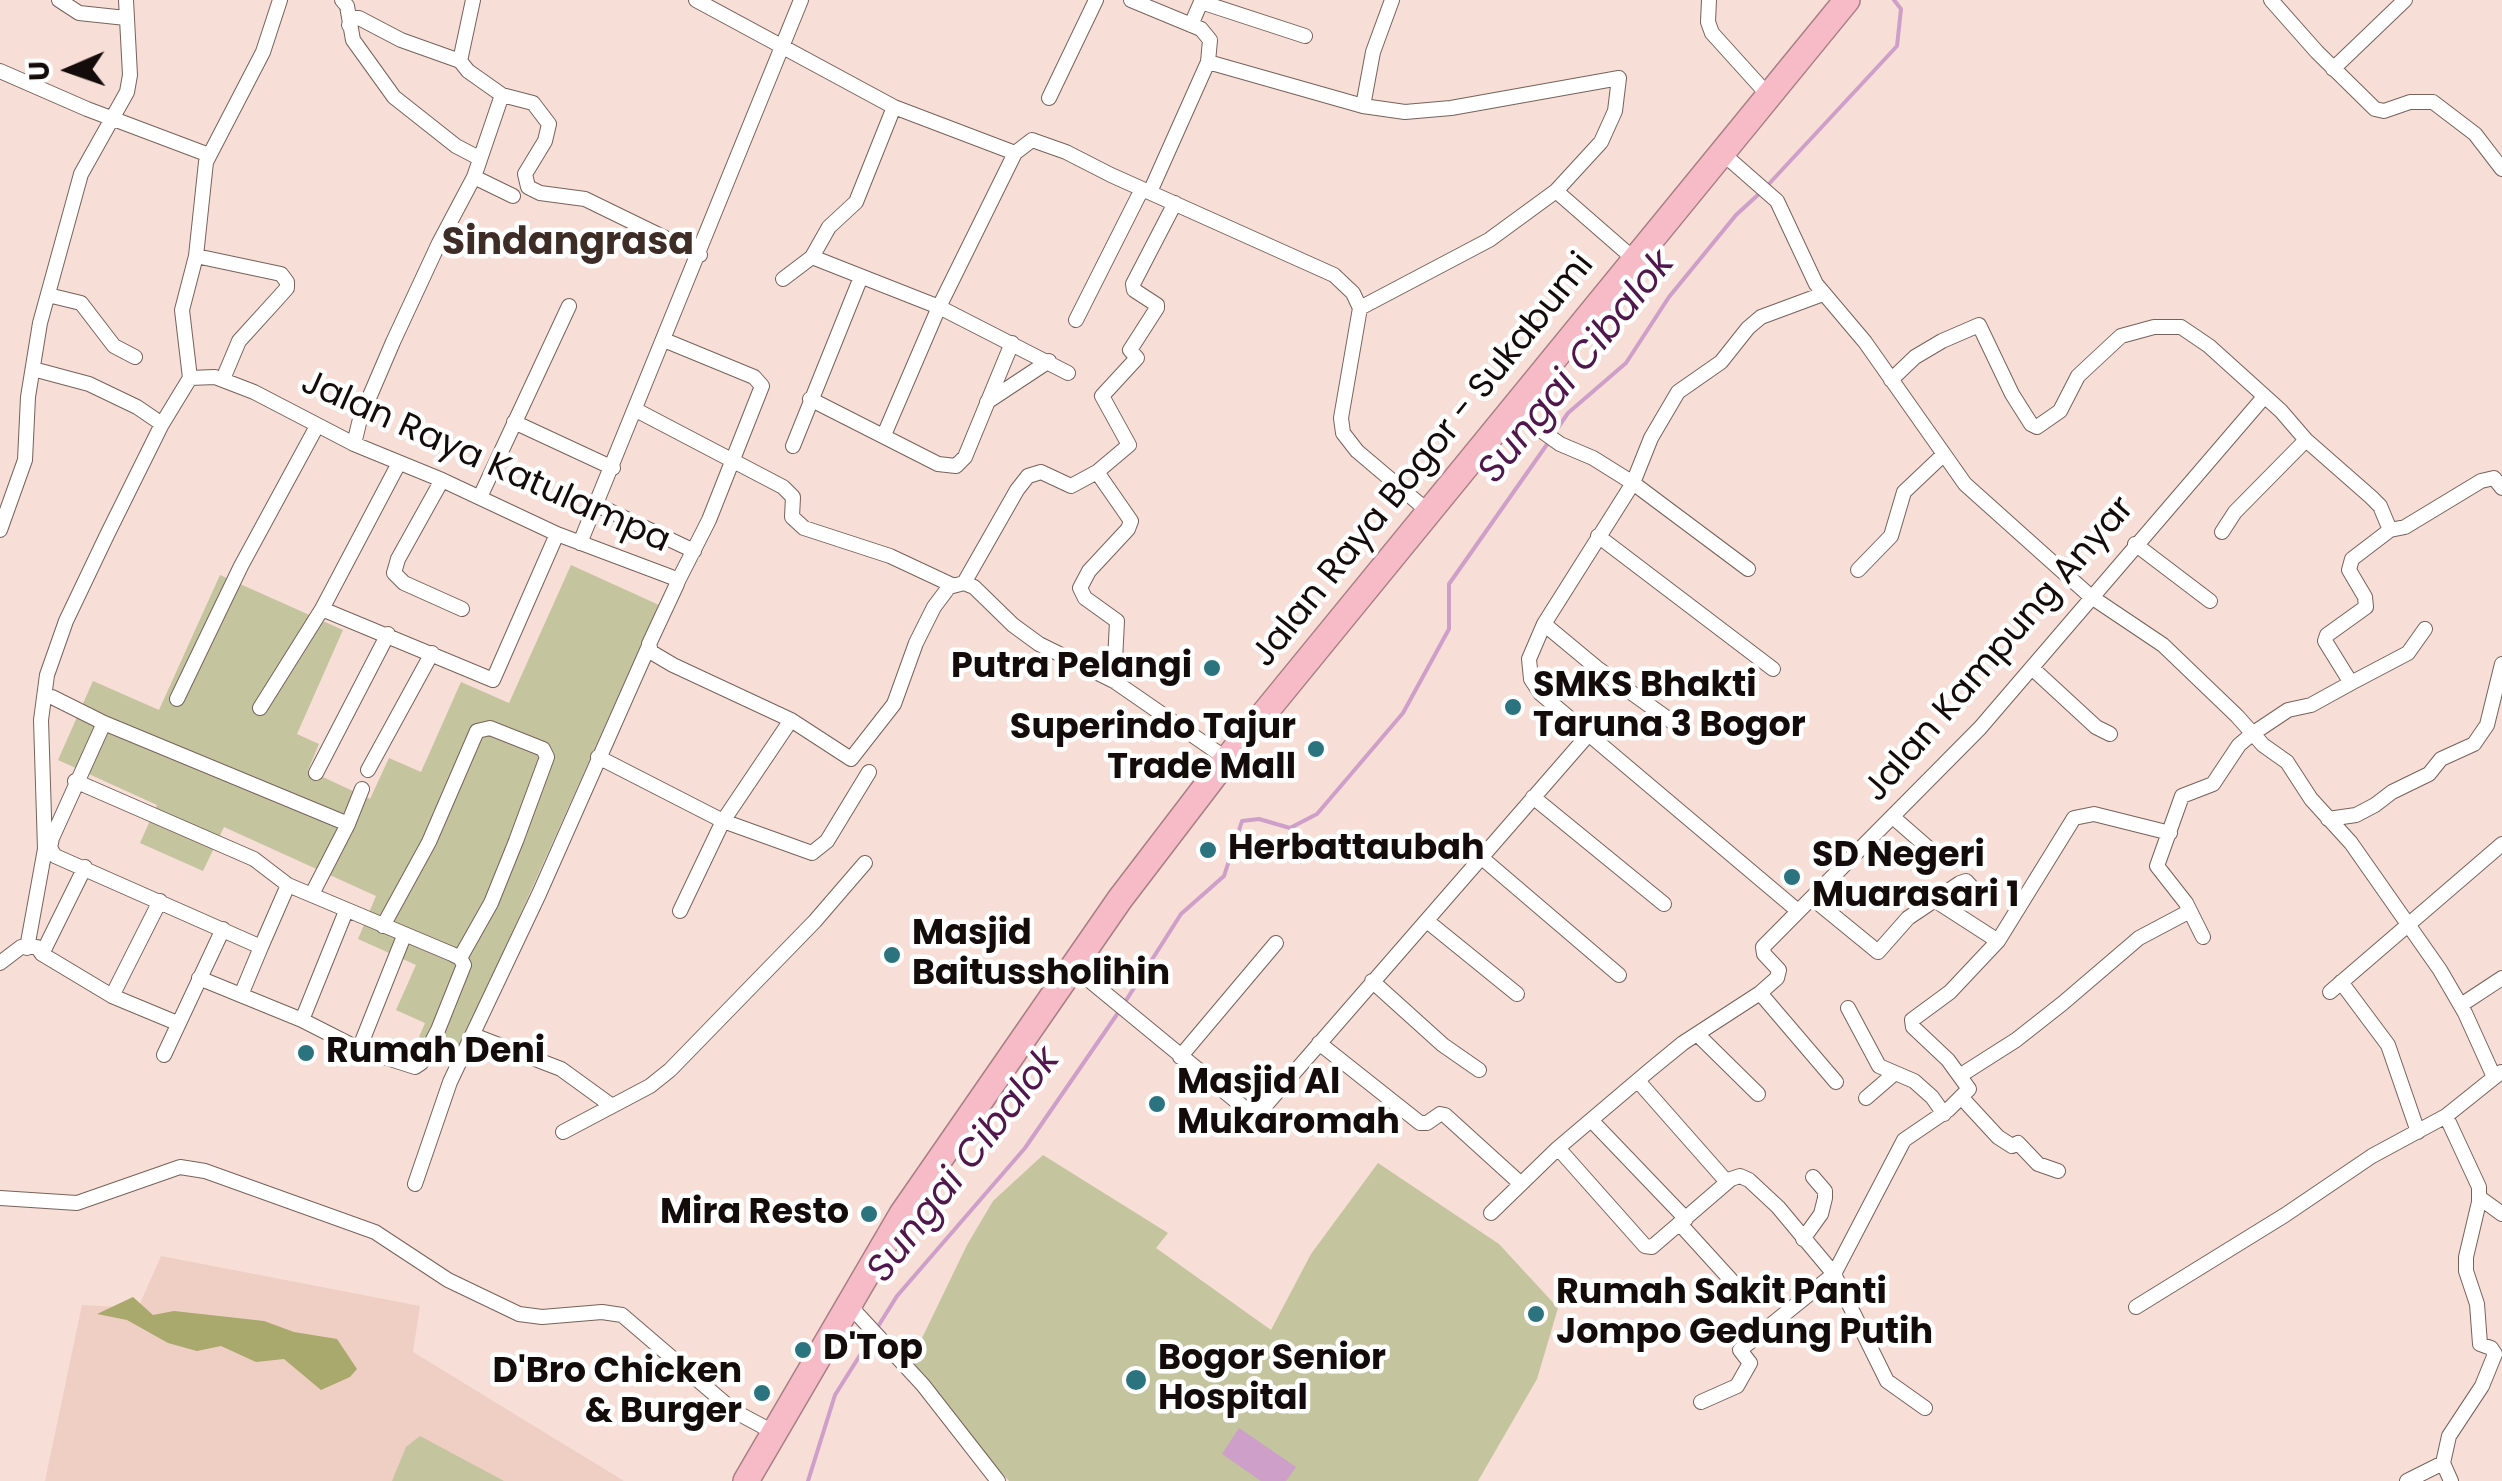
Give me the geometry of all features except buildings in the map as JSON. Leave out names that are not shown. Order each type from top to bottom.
[{"type":"highway","name":"Jalan Raya Bogor - Sukabumi","points":[[746,1481],[902,1214],[1172,828],[1846,0]]},
{"type":"street","points":[[59,0],[78,14],[126,18]]},
{"type":"street","points":[[0,530],[25,460],[33,369],[48,295],[81,174],[122,103],[129,83],[126,0]]},
{"type":"street","points":[[35,951],[46,838],[41,720],[47,675],[66,621],[162,424],[190,378],[182,310],[196,256],[204,169],[263,52],[280,0]]},
{"type":"street","points":[[342,0],[358,47],[402,106],[479,158]]},
{"type":"street","points":[[460,60],[473,0]]},
{"type":"street","points":[[696,0],[894,108],[1015,153]]},
{"type":"street","points":[[580,542],[801,0]]},
{"type":"street","points":[[1049,98],[1096,0]]},
{"type":"street","points":[[1076,320],[1146,190],[1208,62],[1210,37],[1192,24],[1131,0]]},
{"type":"street","points":[[1363,106],[1370,62],[1392,0]]},
{"type":"street","points":[[1709,0],[1712,33],[1768,95]]},
{"type":"street","points":[[2271,0],[2333,69],[2380,111],[2422,101],[2438,105],[2474,134],[2502,170]]},
{"type":"street","points":[[2333,69],[2405,0]]},
{"type":"street","points":[[1192,24],[1202,1],[1305,36]]},
{"type":"street","points":[[349,25],[354,18],[360,18],[401,40],[460,60],[468,71],[502,95],[533,103],[549,124],[545,141],[526,174],[528,187],[540,194],[585,199],[700,255]]},
{"type":"street","points":[[1208,62],[1363,106],[1404,112],[1451,108],[1619,78],[1615,112],[1601,142],[1556,191],[1488,240],[1360,308]]},
{"type":"street","points":[[0,71],[209,155]]},
{"type":"street","points":[[354,444],[360,419],[393,342],[438,243],[474,178],[502,95]]},
{"type":"street","points":[[782,279],[812,257],[833,223],[856,202],[894,108]]},
{"type":"street","points":[[884,435],[939,307],[1015,153],[1032,140],[1072,154],[1323,267],[1349,288],[1360,308],[1342,418],[1343,433],[1357,451],[1429,512]]},
{"type":"street","points":[[1721,152],[1764,188],[1788,220],[1823,294],[1864,342],[1942,456],[1974,493],[2090,596],[2164,645],[2252,734],[2287,762],[2311,800],[2351,843],[2440,970],[2498,1074],[2446,1116],[2372,1156],[2136,1307]]},
{"type":"street","points":[[474,178],[513,196]]},
{"type":"street","points":[[1556,191],[1634,259]]},
{"type":"street","points":[[648,648],[672,666],[790,720],[855,758],[894,704],[926,621],[942,593],[958,584],[1028,476],[1041,472],[1071,486],[1097,472],[1129,445],[1102,396],[1137,358],[1130,350],[1157,308],[1134,290],[1133,284],[1175,202]]},
{"type":"street","points":[[196,256],[282,274],[287,282],[287,288],[239,341],[224,379]]},
{"type":"street","points":[[812,257],[939,307],[1068,373]]},
{"type":"street","points":[[793,446],[861,277]]},
{"type":"street","points":[[1798,912],[1541,694],[1531,678],[1529,659],[1544,624],[1633,483],[1678,392],[1721,362],[1761,317],[1823,294]]},
{"type":"street","points":[[48,295],[82,303],[114,346],[135,356]]},
{"type":"street","points":[[480,497],[569,306]]},
{"type":"street","points":[[1891,380],[1915,357],[1942,341],[1981,326],[2012,394],[2031,424],[2038,427],[2060,412],[2078,376],[2128,331],[2181,327],[2264,396],[2306,440],[2380,506],[2390,530]]},
{"type":"street","points":[[664,340],[754,377],[762,392],[710,520],[678,581]]},
{"type":"street","points":[[810,398],[938,464],[956,466],[965,457],[1012,343]]},
{"type":"street","points":[[987,402],[1049,361]]},
{"type":"street","points":[[33,369],[89,384],[162,424]]},
{"type":"street","name":"Jalan Raya Katulampa","points":[[190,378],[224,379],[354,444],[558,534],[678,581],[450,1082],[415,1184]]},
{"type":"street","name":"Jalan Kampung Anyar","points":[[1760,993],[1779,972],[1763,947],[1894,818],[2032,668],[2264,396]]},
{"type":"street","points":[[636,410],[792,494],[792,517],[804,528],[974,587],[1039,644],[1114,681],[1227,759]]},
{"type":"street","points":[[1511,410],[1560,444],[1594,458],[1633,483],[1748,569]]},
{"type":"street","points":[[514,422],[613,468]]},
{"type":"street","points":[[177,699],[241,566],[317,426]]},
{"type":"street","points":[[2222,532],[2235,512],[2306,440]]},
{"type":"street","points":[[1858,570],[1891,536],[1902,495],[1942,456]]},
{"type":"street","points":[[260,708],[322,609],[398,463]]},
{"type":"street","points":[[1097,472],[1131,521],[1128,530],[1089,571],[1080,588],[1085,598],[1117,621],[1114,681]]},
{"type":"street","points":[[2351,684],[2325,638],[2366,606],[2350,574],[2350,563],[2390,530],[2405,527],[2487,478],[2494,478],[2502,488]]},
{"type":"street","points":[[442,480],[398,559],[394,574],[404,583],[462,609]]},
{"type":"street","points":[[597,505],[694,551]]},
{"type":"street","points":[[322,609],[494,680],[558,534]]},
{"type":"street","points":[[1598,536],[1773,669]]},
{"type":"street","points":[[2135,544],[2210,601]]},
{"type":"street","points":[[1544,624],[1597,668],[1685,730]]},
{"type":"street","points":[[2203,938],[2190,912],[2157,866],[2182,796],[2213,784],[2239,745],[2252,734],[2288,710],[2311,704],[2408,653],[2425,629]]},
{"type":"street","points":[[316,773],[388,634]]},
{"type":"street","points":[[368,770],[432,653]]},
{"type":"street","points":[[2328,819],[2356,815],[2429,774],[2442,759],[2474,744],[2487,725],[2502,664]]},
{"type":"street","points":[[2032,668],[2096,727],[2110,734]]},
{"type":"street","points":[[52,696],[104,723],[348,824]]},
{"type":"street","points":[[680,910],[723,821],[790,720]]},
{"type":"street","points":[[104,723],[75,781],[50,848],[58,858],[261,947]]},
{"type":"street","points":[[383,926],[429,842],[477,731],[490,728],[542,749],[546,758],[516,841],[491,903],[460,958]]},
{"type":"street","points":[[1072,966],[1256,1114],[1588,735]]},
{"type":"street","points":[[598,757],[723,821],[816,852],[869,772]]},
{"type":"street","points":[[75,781],[254,859],[288,885],[460,958],[464,966],[419,1065],[408,1066],[199,978]]},
{"type":"street","points":[[312,894],[362,789]]},
{"type":"street","points":[[1533,797],[1664,904]]},
{"type":"street","points":[[1701,1402],[1737,1386],[1750,1363],[1740,1350],[1834,1274],[1904,1140],[1944,1114],[1970,1088],[1913,1027],[1912,1020],[1950,992],[1998,941],[2052,849],[2078,816],[2094,814],[2170,834]]},
{"type":"street","points":[[1894,818],[1941,859]]},
{"type":"street","points":[[2418,1132],[2388,1045],[2336,987],[2502,844]]},
{"type":"street","points":[[1482,858],[1620,975]]},
{"type":"street","points":[[563,1132],[660,1078],[686,1056],[815,922],[865,863]]},
{"type":"street","points":[[35,951],[85,868]]},
{"type":"street","points":[[1812,898],[1878,952],[1908,918],[1962,881],[1979,894]]},
{"type":"street","points":[[241,995],[288,885]]},
{"type":"street","points":[[1936,900],[1998,941]]},
{"type":"street","points":[[112,996],[160,901]]},
{"type":"street","points":[[302,1020],[346,910]]},
{"type":"street","points":[[1961,1075],[2052,1012],[2139,938],[2190,912]]},
{"type":"street","points":[[1427,920],[1516,994]]},
{"type":"street","points":[[164,1056],[223,929]]},
{"type":"street","points":[[359,1048],[404,936]]},
{"type":"street","points":[[1180,1056],[1276,943]]},
{"type":"street","points":[[0,963],[21,947],[35,951],[112,996],[177,1023]]},
{"type":"street","points":[[2461,1006],[2502,978]]},
{"type":"street","points":[[1372,982],[1443,1045],[1480,1070]]},
{"type":"street","points":[[1491,1213],[1558,1148],[1638,1081],[1697,1034],[1760,993],[1836,1082]]},
{"type":"street","points":[[1848,1008],[1879,1066],[1923,1088],[1944,1114]]},
{"type":"street","points":[[1697,1034],[1758,1094]]},
{"type":"street","points":[[473,1036],[561,1070],[612,1106]]},
{"type":"street","points":[[1319,1043],[1420,1123],[1443,1114],[1521,1184]]},
{"type":"street","points":[[1866,1098],[1894,1073]]},
{"type":"street","points":[[1638,1081],[1726,1182]]},
{"type":"street","points":[[1962,1098],[1998,1137],[2011,1146],[2018,1143],[2038,1164],[2058,1171]]},
{"type":"street","points":[[2446,1116],[2477,1181],[2480,1198],[2466,1271],[2477,1304],[2480,1342],[2494,1350],[2482,1386],[2451,1429],[2443,1463],[2451,1481]]},
{"type":"street","points":[[1591,1120],[1740,1290]]},
{"type":"street","points":[[1558,1148],[1645,1246],[1659,1244],[1726,1182],[1740,1176],[1749,1180],[1834,1274],[1886,1381],[1925,1408]]},
{"type":"street","points":[[0,1198],[58,1204],[83,1202],[178,1168],[197,1169],[367,1228],[456,1284],[520,1314],[622,1314],[727,1406],[774,1434]]},
{"type":"street","points":[[1803,1239],[1820,1214],[1825,1198],[1813,1177]]},
{"type":"street","points":[[2480,1198],[2502,1214]]},
{"type":"street","points":[[850,1306],[922,1385],[998,1481]]},
{"type":"street","points":[[2407,1481],[2443,1463]]},
{"type":"shaded area","points":[[161,1256],[420,1306],[413,1352],[624,1481],[45,1481],[82,1305],[138,1308]]},
{"type":"shaded area","points":[[133,1297],[153,1315],[174,1311],[264,1321],[294,1332],[337,1339],[357,1369],[350,1377],[321,1390],[284,1359],[256,1362],[221,1346],[197,1351],[168,1343],[127,1320],[97,1314]]},
{"type":"shaded area","points":[[1239,1428],[1296,1467],[1286,1481],[1261,1481],[1222,1454]]},
{"type":"green space","points":[[571,565],[659,605],[455,1060],[417,1042],[425,1023],[396,1010],[416,965],[358,939],[376,896],[224,827],[203,871],[140,843],[157,805],[58,760],[93,681],[159,710],[220,575],[343,630],[297,734],[319,744],[308,770],[370,799],[389,758],[421,772],[461,682],[509,703]]},
{"type":"green space","points":[[1043,1155],[1168,1233],[1156,1248],[1271,1330],[1311,1254],[1378,1163],[1499,1244],[1558,1308],[1537,1379],[1478,1481],[1009,1481],[908,1367],[967,1245],[993,1201]]},
{"type":"green space","points":[[420,1436],[504,1481],[392,1481],[406,1447]]},
{"type":"waterway","name":"Sungai Cibalok","points":[[1767,186],[1897,46],[1901,9],[1894,0]]},
{"type":"waterway","name":"Sungai Cibalok","points":[[1553,435],[1568,413],[1626,363],[1669,297],[1736,215],[1760,193]]},
{"type":"waterway","name":"Sungai Cibalok","points":[[1125,1002],[1181,914],[1224,876],[1242,821],[1259,819],[1290,828],[1317,814],[1403,713],[1449,629],[1449,584],[1548,443]]},
{"type":"waterway","name":"Sungai Cibalok","points":[[877,1328],[897,1296],[1025,1148],[1120,1010]]},
{"type":"waterway","name":"Sungai Cibalok","points":[[808,1481],[835,1395],[872,1336]]},
{"type":"place","name":"Putra Pelangi","points":[[1212,668]]},
{"type":"place","name":"SMKS Bhakti Taruna 3 Bogor","points":[[1513,707]]},
{"type":"place","name":"Superindo Tajur Trade Mall","points":[[1316,749]]},
{"type":"place","name":"Herbattaubah","points":[[1208,850]]},
{"type":"place","name":"SD Negeri Muarasari 1","points":[[1792,877]]},
{"type":"place","name":"Masjid Baitussholihin","points":[[892,955]]},
{"type":"place","name":"Rumah Deni","points":[[306,1053]]},
{"type":"place","name":"Masjid Al Mukaromah","points":[[1157,1104]]},
{"type":"place","name":"Mira Resto","points":[[869,1214]]},
{"type":"place","name":"Rumah Sakit Panti Jompo Gedung Putih","points":[[1536,1314]]},
{"type":"place","name":"D'Top","points":[[803,1350]]},
{"type":"place","name":"Bogor Senior Hospital","points":[[1136,1380]]},
{"type":"place","name":"D'Bro Chicken & Burger","points":[[762,1393]]},
{"type":"district","name":"Sindangrasa","points":[[568,244]]}]
